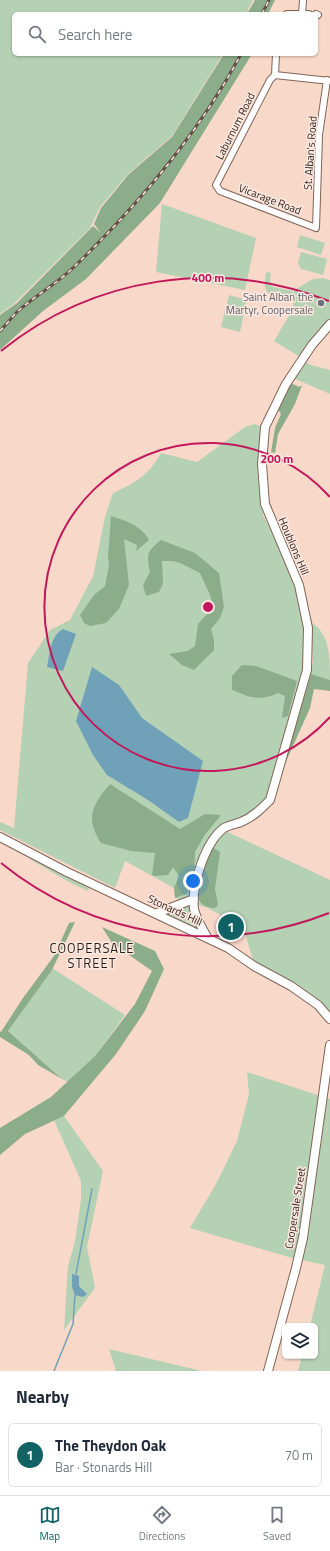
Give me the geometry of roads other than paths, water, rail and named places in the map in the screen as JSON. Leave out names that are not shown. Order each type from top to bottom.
[{"type":"street","points":[[302,12],[303,0]]},
{"type":"street","points":[[276,56],[275,75],[329,80]]},
{"type":"street","name":"Laburnum Road","points":[[217,189],[216,185],[270,80],[275,75]]},
{"type":"street","name":"St. Alban's Road","points":[[316,228],[319,135],[329,80]]},
{"type":"street","name":"Vicarage Road","points":[[217,189],[316,228]]},
{"type":"street","name":"Houblons Hill","points":[[207,936],[194,910],[194,900],[204,854],[214,837],[225,827],[242,822],[256,814],[270,800],[307,670],[308,628],[299,585],[265,504],[262,464],[265,427],[272,410],[286,384],[312,345],[330,324]]},
{"type":"street","name":"Stonards Hill","points":[[0,837],[74,875],[207,936],[291,986],[318,1005],[330,1019]]},
{"type":"street","points":[[157,913],[194,900]]},
{"type":"street","name":"Coopersale Street","points":[[268,1371],[303,1238],[330,1045]]},
{"type":"water","points":[[63,629],[76,634],[63,671],[47,667],[53,640],[55,636]]},
{"type":"water","points":[[92,667],[119,685],[142,718],[203,761],[188,818],[179,822],[148,800],[107,775],[93,755],[76,721]]},
{"type":"water","points":[[72,1274],[79,1276],[79,1286],[87,1294],[83,1297],[75,1295],[72,1287]]},
{"type":"waterway","points":[[76,1274],[92,1189]]},
{"type":"waterway","points":[[54,1371],[73,1324],[75,1295]]},
{"type":"railway","points":[[263,12],[269,0]]},
{"type":"railway","points":[[0,331],[18,311],[75,266],[145,192],[167,166],[206,112],[240,56]]},
{"type":"place","name":"Saint Alban the Martyr, Coopersale","points":[[321,303]]},
{"type":"place","name":"The Theydon Oak","points":[[231,927]]},
{"type":"district","name":"COOPERSALE STREET","points":[[92,956]]}]
